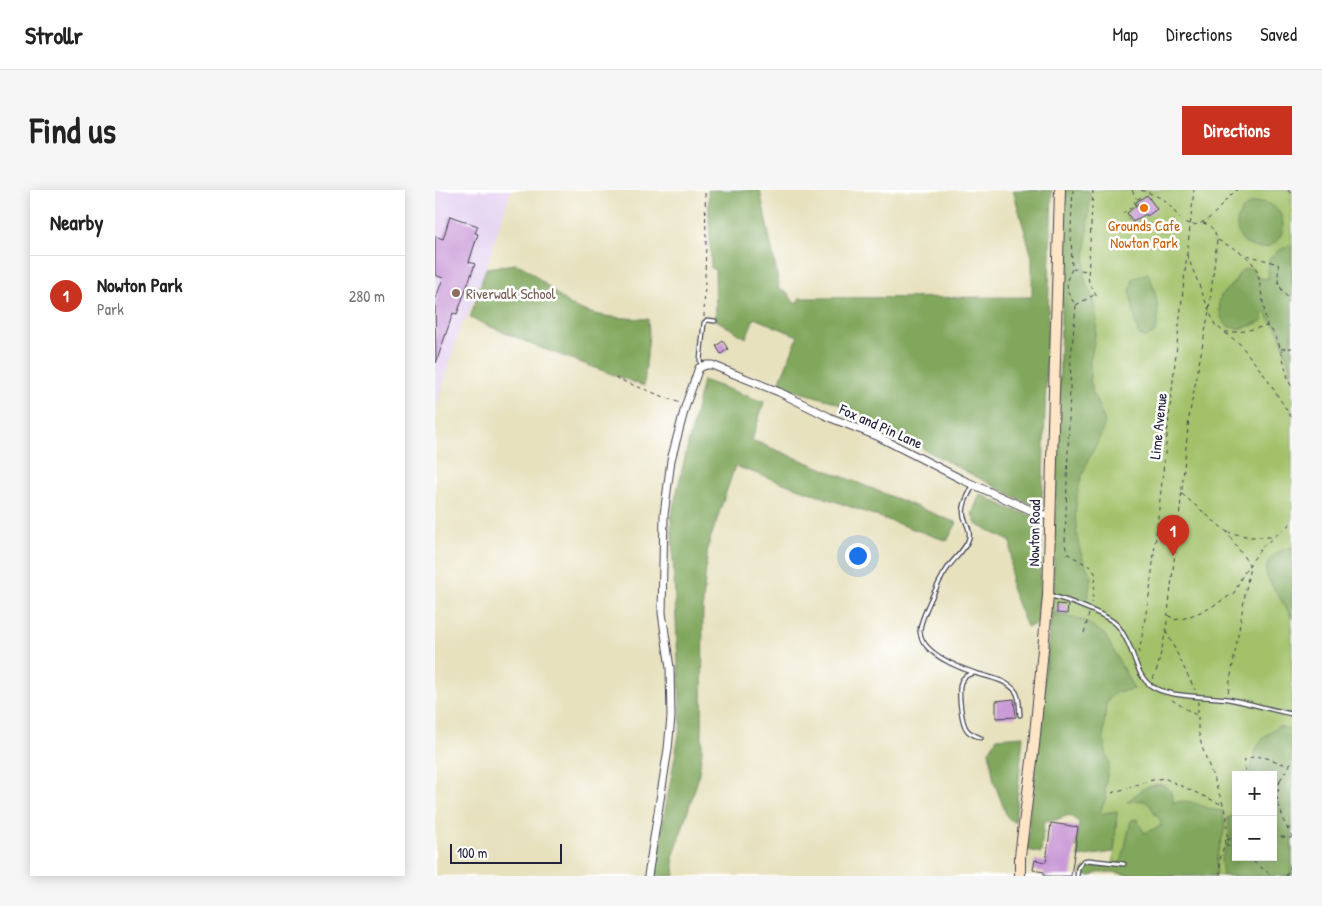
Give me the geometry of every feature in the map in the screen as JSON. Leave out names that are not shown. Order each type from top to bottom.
[{"type":"street","name":"Nowton Road","points":[[1020,876],[1048,596],[1060,190]]},
{"type":"street","name":"Fox and Pin Lane","points":[[702,366],[712,365],[779,392],[831,418],[877,436],[974,484],[1035,512],[1049,516]]},
{"type":"street","points":[[648,876],[668,749],[671,717],[669,668],[662,613],[664,515],[671,460],[687,402],[699,368],[702,366]]},
{"type":"lane","points":[[702,366],[700,360],[704,323],[707,320],[715,320]]},
{"type":"lane","points":[[974,484],[963,511],[969,528],[969,539],[965,547],[947,569],[921,622],[919,630],[924,645],[929,650],[961,667],[1008,685],[1015,692],[1020,715]]},
{"type":"lane","points":[[1048,596],[1062,598],[1117,624],[1128,643],[1143,678],[1151,686],[1165,692],[1258,704],[1292,714]]},
{"type":"lane","points":[[961,667],[963,671],[960,689],[963,722],[967,730],[981,738]]},
{"type":"lane","points":[[963,679],[969,674],[975,673]]},
{"type":"lane","points":[[1077,876],[1078,868],[1083,861],[1124,864]]},
{"type":"path","points":[[704,323],[705,190]]},
{"type":"path","points":[[1073,190],[1071,226],[1072,268],[1067,283],[1068,293],[1076,306],[1071,357],[1065,545],[1068,554],[1092,568],[1096,575],[1095,590],[1084,633]]},
{"type":"path","points":[[1093,190],[1088,270],[1089,282],[1097,297]]},
{"type":"path","points":[[1132,190],[1136,205],[1123,213],[1131,223],[1135,224]]},
{"type":"path","points":[[1141,190],[1162,199],[1183,222],[1190,224],[1203,222],[1216,213],[1228,196],[1237,190]]},
{"type":"path","name":"Lime Avenue","points":[[1137,664],[1150,590],[1194,190]]},
{"type":"path","points":[[1288,190],[1292,195]]},
{"type":"path","points":[[1136,200],[1148,192]]},
{"type":"path","points":[[1151,686],[1158,666],[1166,630],[1189,417],[1209,311],[1217,240],[1211,226],[1203,222]]},
{"type":"path","points":[[1217,240],[1247,255],[1279,264],[1280,268],[1277,278],[1284,294],[1292,302]]},
{"type":"path","points":[[1187,254],[1215,325],[1240,344],[1265,376],[1292,418]]},
{"type":"path","points":[[1247,255],[1258,273],[1267,326]]},
{"type":"path","points":[[1072,268],[1088,270]]},
{"type":"path","points":[[1076,306],[1096,294]]},
{"type":"path","points":[[1224,332],[1239,332],[1267,326],[1272,329],[1281,349],[1287,379],[1292,388]]},
{"type":"path","points":[[1281,349],[1292,348]]},
{"type":"path","points":[[615,378],[681,403],[687,402]]},
{"type":"path","points":[[1182,494],[1227,532],[1249,566],[1227,699]]},
{"type":"path","points":[[1168,614],[1174,620],[1185,618],[1209,609],[1234,593],[1243,574],[1262,547],[1292,522]]},
{"type":"path","points":[[1227,532],[1249,537],[1274,537]]},
{"type":"path","points":[[1166,630],[1198,697],[1198,730],[1202,747],[1227,815],[1226,840],[1220,860],[1220,876]]},
{"type":"path","points":[[1165,692],[1174,701],[1197,715]]},
{"type":"path","points":[[1246,771],[1244,761],[1250,757],[1262,756],[1280,763],[1290,764]]},
{"type":"path","points":[[1292,762],[1281,780],[1277,797],[1287,830],[1292,838]]},
{"type":"path","points":[[1112,793],[1148,780],[1164,778],[1223,805]]},
{"type":"path","points":[[1277,778],[1281,780]]},
{"type":"path","points":[[1287,830],[1292,826]]},
{"type":"path","points":[[1277,836],[1292,838]]},
{"type":"path","points":[[1226,840],[1232,838]]},
{"type":"path","points":[[1225,844],[1232,848]]},
{"type":"path","points":[[1252,861],[1273,876]]},
{"type":"path","points":[[1286,876],[1292,864]]},
{"type":"shaded area","name":"Riverwalk School","points":[[435,190],[511,190],[486,268],[466,319],[461,326],[435,413]]},
{"type":"green space","points":[[708,190],[760,190],[779,285],[778,288],[788,293],[794,303],[799,301],[799,298],[1032,297],[1032,257],[1013,190],[1052,190],[1042,508],[1017,498],[832,401],[778,386],[798,336],[754,318],[746,338],[716,320],[715,270],[711,268]]},
{"type":"green space","points":[[1065,190],[1292,190],[1292,876],[1135,876],[1113,872],[1117,811],[1069,815],[1055,820],[1029,820],[1053,593]]},
{"type":"green space","points":[[1065,190],[1087,190],[1090,194],[1084,273],[1086,284],[1093,298],[1097,325],[1090,362],[1090,379],[1093,393],[1105,422],[1087,462],[1077,495],[1077,538],[1085,565],[1092,577],[1086,604],[1053,593]]},
{"type":"green space","points":[[1260,202],[1273,206],[1279,212],[1283,225],[1279,238],[1273,244],[1260,248],[1247,244],[1241,238],[1237,225],[1241,212],[1247,206]]},
{"type":"green space","points":[[1289,245],[1292,246],[1292,375],[1284,346],[1267,312],[1263,313],[1263,320],[1250,326],[1237,328],[1226,324],[1222,319],[1219,305],[1221,296],[1243,270],[1252,268],[1258,278],[1268,279],[1269,259]]},
{"type":"green space","points":[[515,264],[529,270],[568,303],[584,311],[611,317],[648,319],[649,335],[644,386],[536,346],[470,318],[486,268]]},
{"type":"green space","points":[[1148,273],[1155,295],[1158,320],[1154,334],[1144,337],[1138,334],[1130,293],[1133,279]]},
{"type":"green space","points":[[703,380],[764,402],[752,440],[957,523],[947,541],[735,466],[708,546],[703,602],[702,751],[698,779],[673,858],[675,876],[653,876],[681,724],[671,517]]},
{"type":"green space","points":[[980,494],[1010,509],[1042,519],[1038,624],[1027,627],[1011,588],[1011,542],[976,524],[972,514]]},
{"type":"green space","points":[[1292,547],[1292,618],[1267,577],[1266,571],[1272,557]]},
{"type":"green space","points":[[1052,612],[1055,612],[1055,617],[1062,615],[1085,621],[1105,635],[1134,689],[1117,692],[1111,696],[1106,705],[1103,738],[1109,763],[1105,789],[1106,798],[1099,814],[1117,811],[1114,852],[1078,857],[1079,848],[1076,847],[1079,822],[1069,815],[1055,820],[1044,821],[1041,853],[1028,850],[1029,820]]},
{"type":"green space","points":[[1279,726],[1292,730],[1292,876],[1223,876],[1221,860],[1230,836],[1228,817],[1232,816],[1232,861],[1277,861],[1277,771],[1251,771],[1258,746]]},
{"type":"green space","points":[[1023,736],[1015,823],[1007,817],[994,782],[989,751],[997,738]]},
{"type":"green space","points":[[1159,784],[1170,790],[1173,803],[1187,801],[1210,809],[1223,811],[1225,828],[1217,855],[1216,876],[1135,876],[1113,872],[1082,876],[1083,869],[1120,863],[1131,820],[1137,819],[1144,833],[1161,826],[1160,819],[1147,802],[1127,802],[1144,788]]},
{"type":"building","name":"Grounds Cafe Nowton Park","points":[[1147,195],[1157,209],[1133,222],[1127,213],[1138,204],[1136,202]]},
{"type":"building","points":[[450,216],[478,226],[475,233],[478,234],[469,262],[475,264],[457,314],[453,313],[436,363],[435,301],[443,278],[435,275],[435,236],[443,239]]},
{"type":"building","points":[[723,341],[728,349],[721,354],[716,346]]},
{"type":"building","points":[[1057,604],[1068,605],[1067,614],[1057,613]]},
{"type":"building","points":[[1014,699],[1016,717],[996,718],[996,701]]},
{"type":"building","points":[[1051,823],[1078,827],[1071,876],[1044,876],[1044,872],[1033,870],[1035,860],[1046,862]]},
{"type":"place","name":"Grounds Cafe Nowton Park","points":[[1144,208]]},
{"type":"place","name":"Riverwalk School","points":[[456,293]]},
{"type":"place","name":"Nowton Park","points":[[1173,556]]}]
